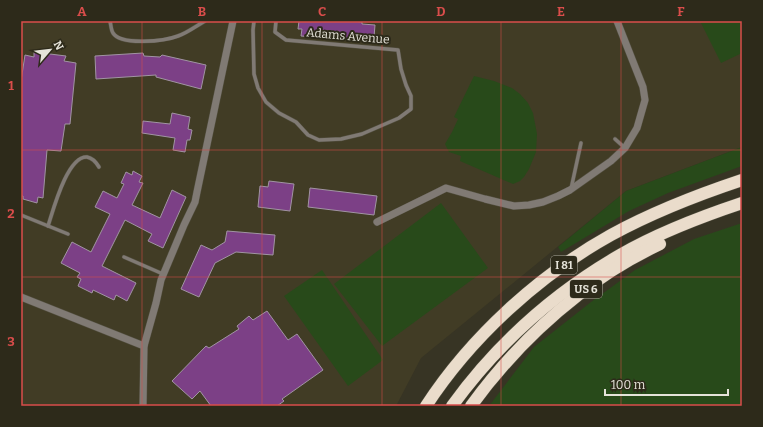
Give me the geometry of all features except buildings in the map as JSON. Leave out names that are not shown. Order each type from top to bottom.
[{"type":"highway","name":"I 81","points":[[426,406],[452,370],[488,329],[522,298],[559,268],[591,247],[638,221],[696,196],[742,180]]},
{"type":"highway","name":"I 81","points":[[452,406],[478,373],[504,344],[542,310],[572,286],[602,266],[648,240],[682,225],[742,203]]},
{"type":"highway","name":"US 6","points":[[471,406],[514,354],[555,314],[578,295],[625,263],[730,207]]},
{"type":"street","points":[[142,406],[144,346],[163,274],[197,192],[233,21]]},
{"type":"street","points":[[377,222],[446,188],[514,206],[543,202],[570,190],[611,161],[625,148],[637,128],[645,100],[643,87],[617,21]]},
{"type":"street","points":[[21,297],[144,346]]},
{"type":"lane","points":[[110,21],[113,34],[117,37],[125,40],[147,41],[169,39],[179,36],[205,21]]},
{"type":"lane","name":"Adams Avenue","points":[[254,21],[254,74],[258,88],[266,102],[280,113],[296,122],[308,135],[319,140],[341,139],[362,134],[399,118],[410,108],[410,96],[401,68],[398,50],[286,40],[275,32],[276,21]]},
{"type":"lane","points":[[615,139],[625,148]]},
{"type":"lane","points":[[570,190],[581,143]]},
{"type":"lane","points":[[48,226],[64,181],[74,165],[80,159],[86,157],[92,159],[99,167]]},
{"type":"lane","points":[[21,215],[68,234]]},
{"type":"lane","points":[[124,257],[163,274]]},
{"type":"shaded area","points":[[21,21],[742,21],[742,147],[626,191],[421,358],[396,406],[21,406]]},
{"type":"green space","points":[[700,21],[742,21],[742,53],[721,63]]},
{"type":"green space","points":[[474,76],[494,81],[512,88],[528,103],[533,113],[537,134],[536,152],[524,177],[520,181],[513,184],[460,161],[461,156],[449,152],[445,144],[458,119],[454,117]]},
{"type":"green space","points":[[742,147],[742,166],[668,193],[629,211],[561,252],[558,247],[626,191]]},
{"type":"green space","points":[[441,203],[488,268],[382,346],[334,284]]},
{"type":"green space","points":[[742,223],[742,406],[489,406],[534,347],[591,302],[635,270],[694,239]]},
{"type":"green space","points":[[322,270],[383,360],[348,386],[284,296]]}]
